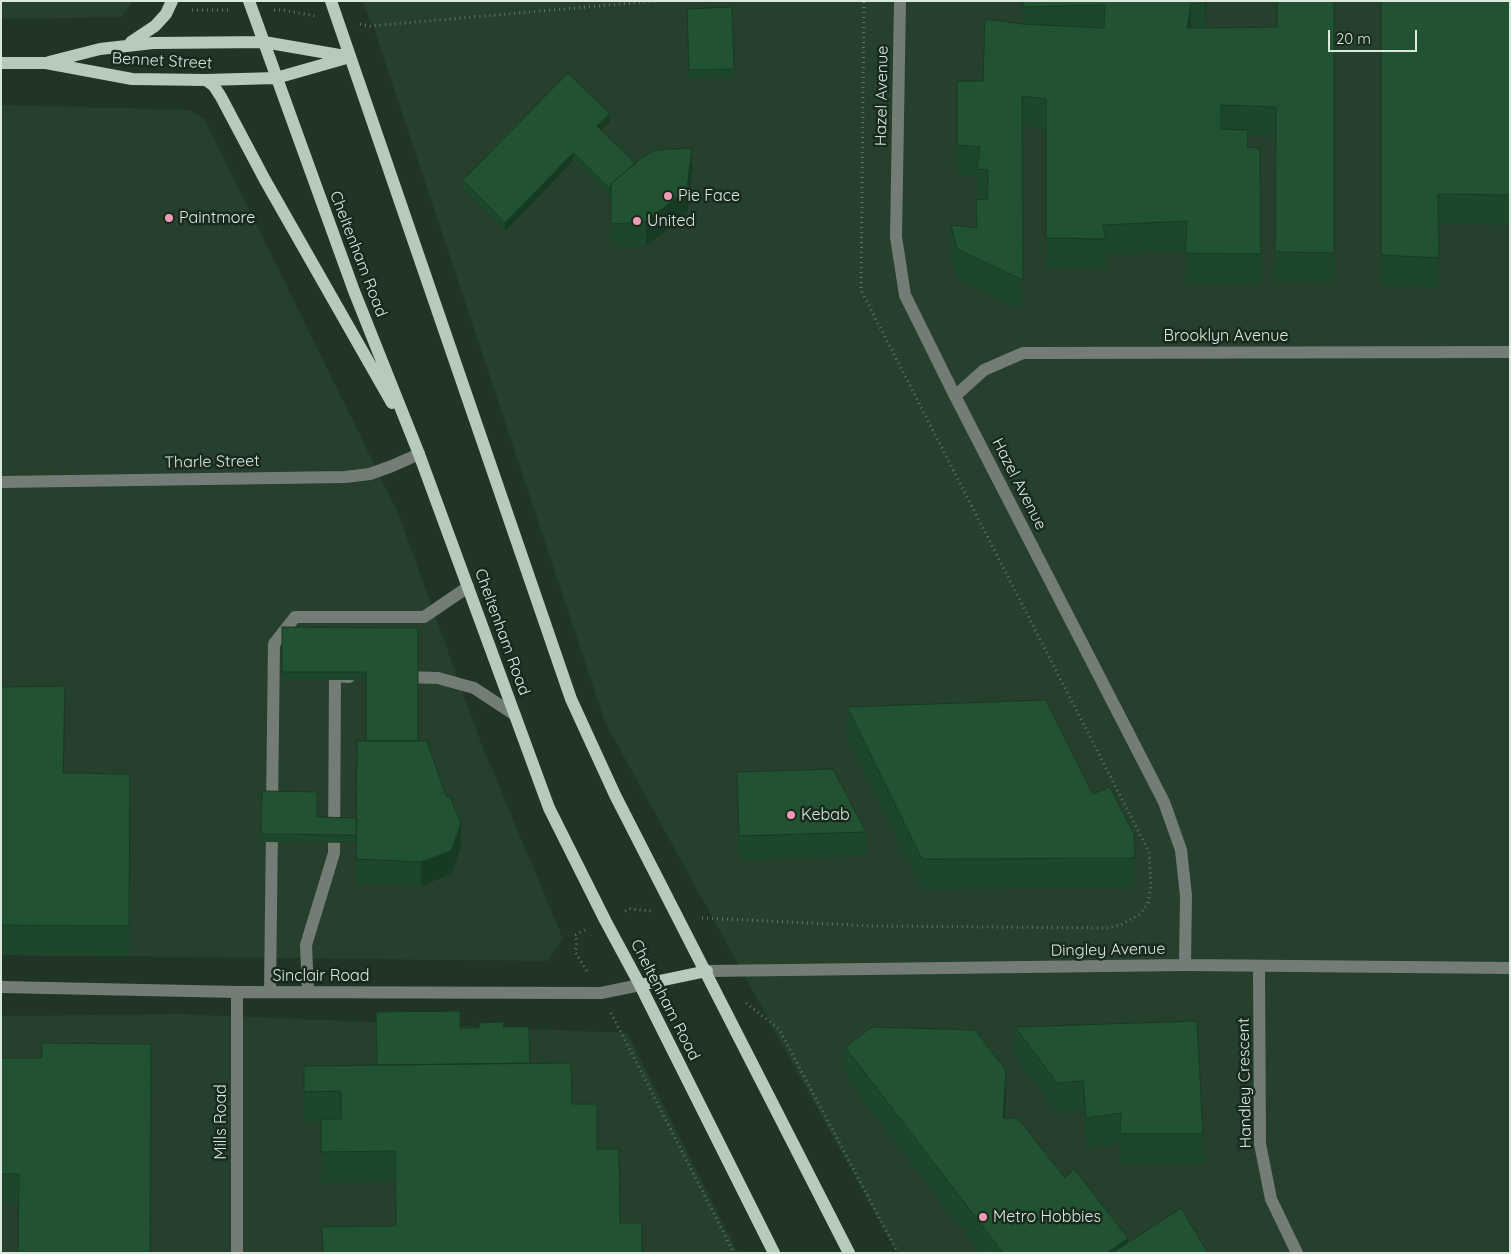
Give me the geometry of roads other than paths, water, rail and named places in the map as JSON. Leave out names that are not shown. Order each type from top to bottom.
[{"type":"main road","points":[[331,1],[571,699],[615,795],[707,971],[849,1253]]},
{"type":"main road","points":[[122,46],[148,33],[161,20],[171,3]]},
{"type":"main road","name":"Cheltenham Road","points":[[250,6],[354,291],[418,451],[550,808],[774,1253]]},
{"type":"main road","name":"Bennet Street","points":[[46,63],[91,51],[153,43],[264,42],[350,57]]},
{"type":"main road","name":"Bennet Street","points":[[1,63],[46,63],[132,79],[206,80],[276,78],[350,57]]},
{"type":"main road","points":[[206,80],[214,86],[222,97],[265,180],[418,451]]},
{"type":"main road","points":[[640,985],[707,971]]},
{"type":"street","name":"Hazel Avenue","points":[[900,1],[896,237],[905,295],[1164,802],[1180,850],[1186,896],[1185,965]]},
{"type":"street","name":"Brooklyn Avenue","points":[[955,396],[984,370],[1023,353],[1510,352]]},
{"type":"street","name":"Tharle Street","points":[[1,482],[344,477],[376,472],[418,451]]},
{"type":"street","points":[[270,992],[274,644],[295,617],[424,617],[468,586]]},
{"type":"street","points":[[308,992],[306,945],[334,852],[335,676],[363,677]]},
{"type":"street","points":[[391,677],[438,678],[474,688],[515,715]]},
{"type":"street","name":"Dingley Avenue","points":[[707,971],[1185,965],[1510,968]]},
{"type":"street","name":"Handley Crescent","points":[[1259,966],[1260,1144],[1271,1199],[1297,1253]]},
{"type":"street","name":"Sinclair Road","points":[[1,988],[237,992],[601,993],[640,985]]},
{"type":"street","name":"Mills Road","points":[[237,992],[237,1253]]},
{"type":"place","name":"Pie Face","points":[[668,196]]},
{"type":"place","name":"Paintmore","points":[[169,218]]},
{"type":"place","name":"United","points":[[637,221]]},
{"type":"place","name":"Kebab","points":[[791,815]]},
{"type":"place","name":"Metro Hobbies","points":[[983,1217]]}]
